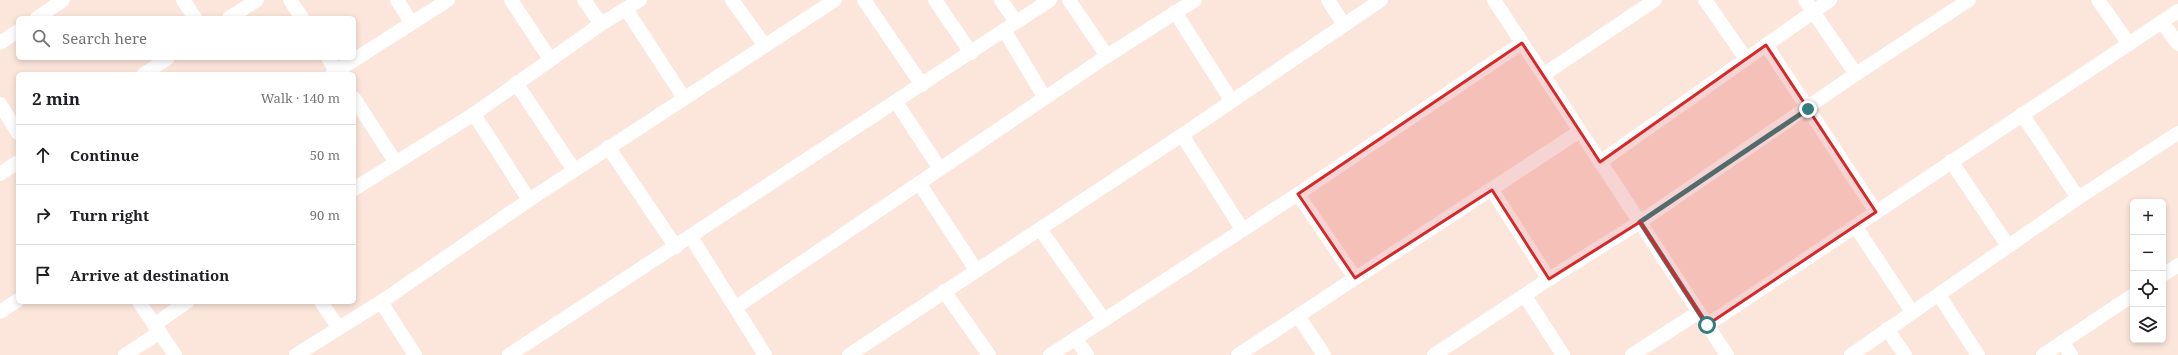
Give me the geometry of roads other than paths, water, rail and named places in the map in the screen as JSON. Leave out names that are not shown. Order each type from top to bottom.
[{"type":"street","points":[[40,16],[63,0]]},
{"type":"street","points":[[183,0],[194,16]]},
{"type":"street","points":[[232,16],[257,0]]},
{"type":"street","points":[[290,0],[301,16]]},
{"type":"street","points":[[397,0],[411,22]]},
{"type":"street","points":[[356,59],[411,22],[448,0]]},
{"type":"street","points":[[511,0],[550,59]]},
{"type":"street","points":[[584,0],[601,24]]},
{"type":"street","points":[[356,188],[474,114],[550,59],[601,24],[640,0]]},
{"type":"street","points":[[732,0],[765,46]]},
{"type":"street","points":[[296,355],[381,302],[528,200],[835,0]]},
{"type":"street","points":[[864,0],[922,85]]},
{"type":"street","points":[[935,0],[970,53]]},
{"type":"street","points":[[1002,0],[1016,22]]},
{"type":"street","points":[[509,355],[676,247],[1050,0]]},
{"type":"street","points":[[1069,0],[1107,56]]},
{"type":"street","points":[[736,307],[1107,56],[1195,0]]},
{"type":"street","points":[[1328,0],[1344,25]]},
{"type":"street","points":[[848,355],[1182,135],[1231,100],[1381,0]]},
{"type":"street","points":[[1494,0],[1727,355]]},
{"type":"street","points":[[1543,75],[1655,0]]},
{"type":"street","points":[[1705,0],[1746,58]]},
{"type":"street","points":[[1804,0],[1856,74]]},
{"type":"street","points":[[1600,162],[1830,0]]},
{"type":"street","points":[[1434,355],[1549,279],[1640,222],[1808,109],[1856,74],[1969,0]]},
{"type":"street","points":[[2098,0],[2129,44]]},
{"type":"street","points":[[626,9],[684,98]]},
{"type":"street","points":[[1175,12],[1231,100]]},
{"type":"street","points":[[1707,325],[1856,227],[1951,161],[2178,12]]},
{"type":"street","points":[[2162,22],[2178,44]]},
{"type":"street","points":[[1004,30],[1045,98]]},
{"type":"street","points":[[0,43],[16,32]]},
{"type":"street","points":[[1050,355],[1298,194],[1522,43]]},
{"type":"street","points":[[1766,45],[1876,212]]},
{"type":"street","points":[[147,72],[165,60]]},
{"type":"street","points":[[329,60],[335,72]]},
{"type":"street","points":[[337,72],[355,60]]},
{"type":"street","points":[[516,84],[574,170]]},
{"type":"street","points":[[356,101],[396,163]]},
{"type":"street","points":[[896,102],[940,169]]},
{"type":"street","points":[[0,104],[16,129]]},
{"type":"street","points":[[474,114],[528,200]]},
{"type":"street","points":[[2022,114],[2078,198]]},
{"type":"street","points":[[1238,355],[1580,131]]},
{"type":"street","points":[[1851,355],[2078,198],[2178,133]]},
{"type":"street","points":[[1182,135],[1242,229]]},
{"type":"street","points":[[608,147],[676,247]]},
{"type":"street","points":[[1951,161],[2008,246]]},
{"type":"street","points":[[0,174],[16,163]]},
{"type":"street","points":[[919,183],[976,270]]},
{"type":"street","points":[[1492,190],[1549,279]]},
{"type":"street","points":[[1298,194],[1355,278]]},
{"type":"street","points":[[1856,227],[1912,312]]},
{"type":"street","points":[[1040,229],[1104,320]]},
{"type":"street","points":[[691,237],[765,355]]},
{"type":"street","points":[[2166,273],[2178,265]]},
{"type":"street","points":[[944,291],[989,355]]},
{"type":"street","points":[[1939,295],[1978,355]]},
{"type":"street","points":[[1525,296],[1563,355]]},
{"type":"street","points":[[2043,355],[2130,297]]},
{"type":"street","points":[[0,312],[16,301]]},
{"type":"street","points":[[381,302],[415,355]]},
{"type":"street","points":[[139,304],[175,355]]},
{"type":"street","points":[[125,355],[185,304]]},
{"type":"street","points":[[322,304],[339,328]]},
{"type":"street","points":[[1632,355],[1700,312]]},
{"type":"street","points":[[1298,316],[1324,355]]},
{"type":"street","points":[[1887,329],[1905,355]]},
{"type":"street","points":[[1076,339],[1086,355]]},
{"type":"street","points":[[2062,342],[2071,355]]}]
